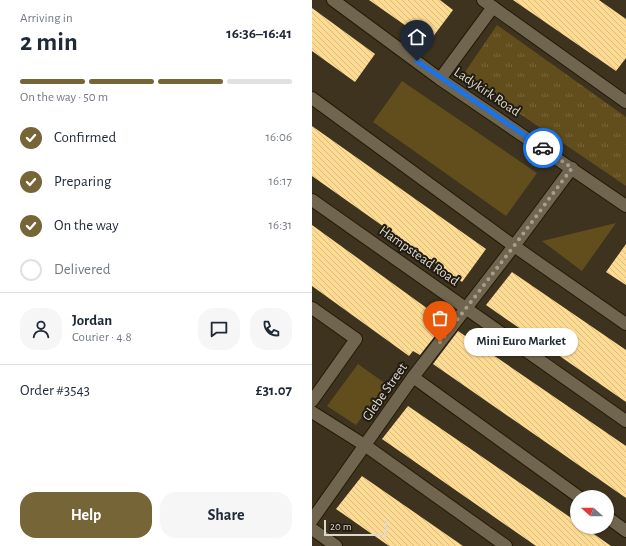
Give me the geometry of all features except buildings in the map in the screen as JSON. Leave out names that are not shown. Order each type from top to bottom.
[{"type":"street","name":"Ladykirk Road","points":[[334,0],[440,79],[626,206]]},
{"type":"street","points":[[483,0],[626,102]]},
{"type":"street","points":[[440,79],[493,7]]},
{"type":"street","points":[[312,98],[514,246],[626,324]]},
{"type":"street","name":"Glebe Street","points":[[312,520],[366,446],[413,377],[572,168]]},
{"type":"street","name":"Hampstead Road","points":[[312,200],[626,421]]},
{"type":"street","points":[[312,308],[356,339],[312,401]]},
{"type":"street","points":[[413,377],[570,490]]},
{"type":"street","points":[[312,412],[366,446],[506,546]]},
{"type":"street","points":[[614,522],[626,531]]},
{"type":"street","points":[[312,529],[336,546]]},
{"type":"green space","points":[[497,25],[626,117],[626,186],[463,75]]},
{"type":"green space","points":[[402,81],[537,173],[506,216],[373,122]]},
{"type":"green space","points":[[616,223],[582,271],[542,241]]},
{"type":"green space","points":[[358,364],[386,384],[356,425],[327,406]]},
{"type":"way so far","points":[[440,342],[572,168],[543,148]]},
{"type":"place","name":"Mini Euro Market","points":[[440,342]]},
{"type":"route","points":[[417,61],[440,79],[543,148]]}]
